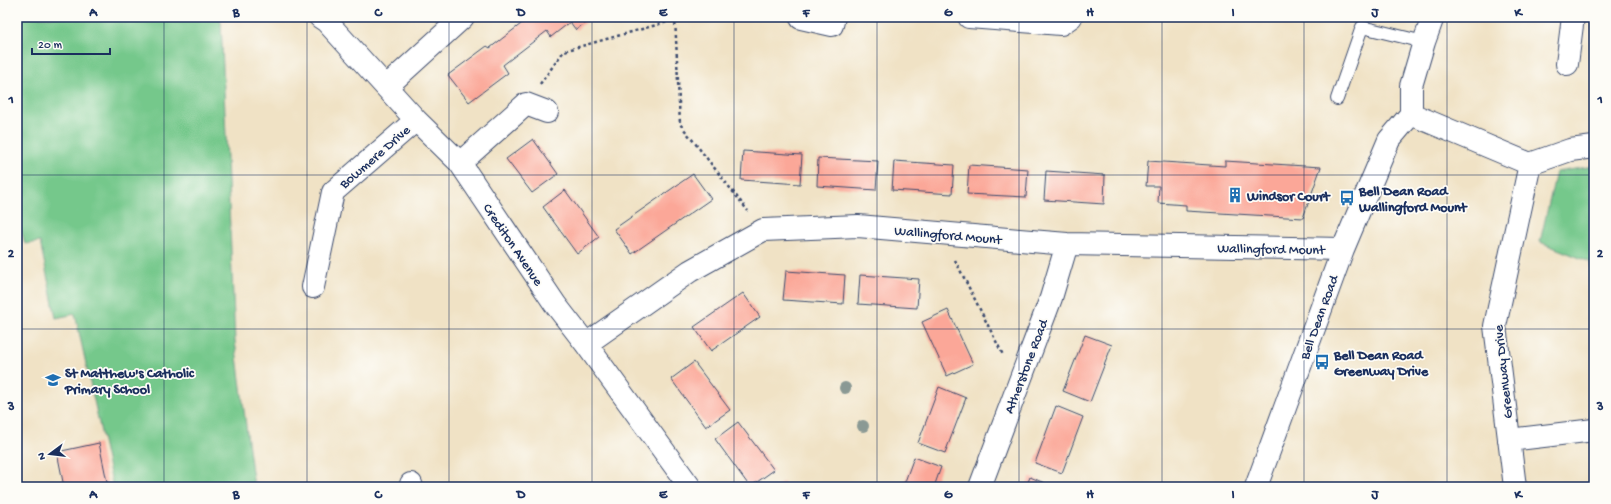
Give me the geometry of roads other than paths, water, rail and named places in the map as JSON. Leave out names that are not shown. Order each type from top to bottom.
[{"type":"street","name":"Crediton Avenue","points":[[320,17],[326,21],[416,120],[460,163],[555,304],[586,344],[690,487]]},
{"type":"street","points":[[386,87],[463,17]]},
{"type":"street","points":[[801,18],[832,25],[834,17]]},
{"type":"street","points":[[969,17],[1061,24],[1071,17]]},
{"type":"street","points":[[1433,17],[1411,86],[1411,114],[1530,164],[1570,150],[1594,147]]},
{"type":"street","points":[[1567,64],[1573,17]]},
{"type":"street","points":[[460,163],[526,104],[547,112]]},
{"type":"street","name":"Bell Dean Road","points":[[1256,487],[1344,249],[1389,140],[1411,114]]},
{"type":"street","name":"Bowmere Drive","points":[[313,287],[333,192],[416,120]]},
{"type":"street","name":"Greenway Drive","points":[[1515,487],[1495,326],[1530,164]]},
{"type":"street","name":"Wallingford Mount","points":[[586,344],[690,271],[764,230],[858,226],[1067,244],[1344,249]]},
{"type":"street","name":"Atherstone Road","points":[[980,487],[1051,298],[1067,244]]},
{"type":"street","points":[[1510,440],[1594,430]]},
{"type":"lane","points":[[1337,99],[1362,27],[1424,42]]},
{"type":"place","name":"Windsor Court","points":[[1235,195]]},
{"type":"place","name":"Bell Dean Road Wallingford Mount","points":[[1347,198]]},
{"type":"place","name":"Bell Dean Road Greenway Drive","points":[[1322,362]]},
{"type":"place","name":"St Matthew's Catholic Primary School","points":[[53,380]]}]
